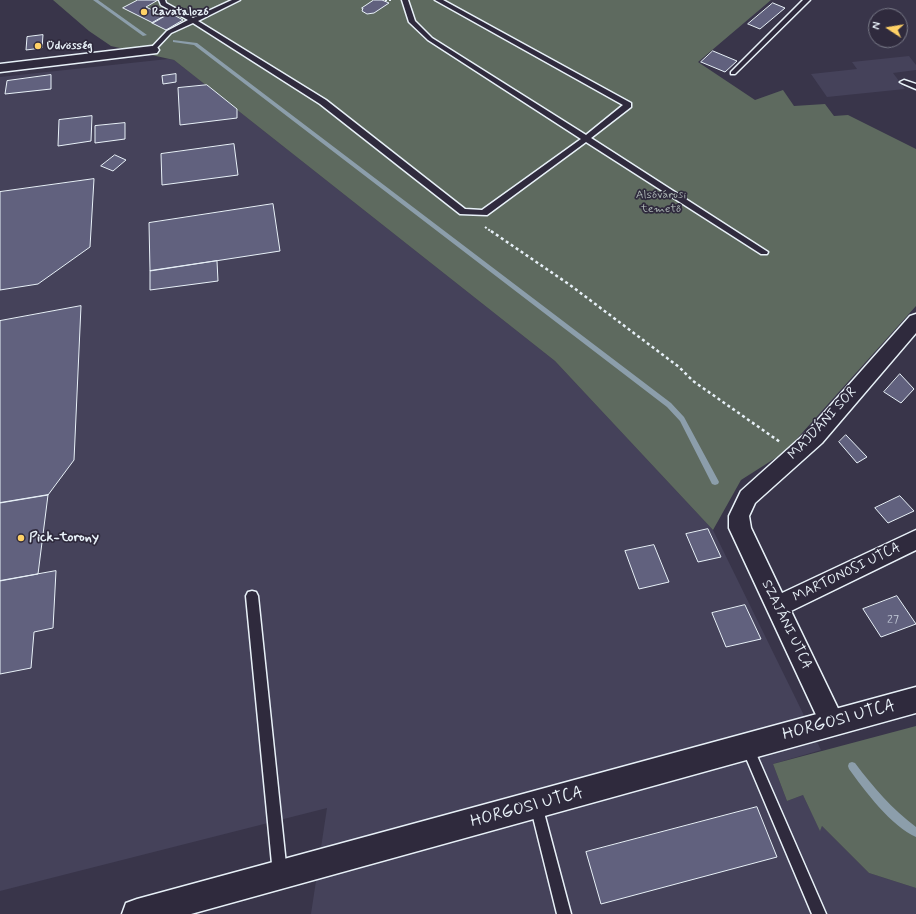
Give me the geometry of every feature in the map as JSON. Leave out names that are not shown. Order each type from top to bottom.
[{"type":"street","points":[[0,68],[119,56],[152,50]]},
{"type":"street","name":"MAJDÁNI SOR","points":[[740,528],[739,516],[748,497],[815,437],[916,321]]},
{"type":"street","name":"SZAJÁNI UTCA","points":[[740,528],[833,723]]},
{"type":"street","name":"MARTONOSI UTCA","points":[[777,606],[916,540]]},
{"type":"street","name":"HORGOSI UTCA","points":[[137,914],[916,700]]},
{"type":"lane","points":[[162,0],[163,4],[194,21],[323,102],[463,212],[484,213],[587,138],[628,105],[438,0]]},
{"type":"lane","points":[[152,50],[169,32],[236,0]]},
{"type":"lane","points":[[405,0],[412,22],[430,39],[764,252]]},
{"type":"lane","points":[[734,73],[807,0]]},
{"type":"lane","points":[[904,82],[916,88]]},
{"type":"lane","points":[[252,596],[280,875]]},
{"type":"lane","points":[[747,746],[819,914]]},
{"type":"lane","points":[[536,805],[564,914]]},
{"type":"path","points":[[384,0],[391,0]]},
{"type":"path","points":[[463,212],[570,285],[679,367],[693,381],[756,424],[796,454]]},
{"type":"shaded area","points":[[909,56],[916,65],[916,70],[893,73],[905,89],[827,97],[811,74],[857,69],[852,62]]},
{"type":"shaded area","points":[[168,59],[174,60],[555,361],[713,530],[821,750],[773,764],[787,801],[803,795],[820,830],[822,826],[869,873],[916,888],[916,914],[311,914],[327,808],[0,891],[0,77]]},
{"type":"green space","name":"Alsóvárosi temető","points":[[53,0],[771,0],[698,62],[755,100],[783,90],[794,106],[825,104],[834,116],[848,115],[916,149],[916,306],[785,452],[741,480],[713,530],[555,361],[174,60],[111,46],[89,31]]},
{"type":"green space","points":[[916,726],[916,888],[869,873],[822,826],[820,831],[803,795],[787,801],[773,764]]},
{"type":"building","name":"Ravatalozó","points":[[138,0],[158,0],[146,7],[165,16],[153,23],[123,8]]},
{"type":"building","points":[[374,0],[382,0],[389,3],[374,13],[367,14],[362,11],[362,8]]},
{"type":"building","points":[[773,3],[785,8],[760,29],[748,24]]},
{"type":"building","points":[[170,13],[183,20],[166,30],[152,23]]},
{"type":"building","points":[[43,35],[42,48],[26,50],[27,37]]},
{"type":"building","points":[[713,51],[737,61],[725,72],[701,62]]},
{"type":"building","points":[[176,74],[176,82],[163,84],[162,76]]},
{"type":"building","points":[[51,75],[51,89],[5,94],[7,81]]},
{"type":"building","points":[[207,85],[237,109],[237,118],[180,125],[178,88]]},
{"type":"building","points":[[92,116],[91,141],[58,146],[59,120]]},
{"type":"building","points":[[125,123],[125,139],[95,143],[95,126]]},
{"type":"building","points":[[234,144],[238,175],[162,185],[161,154]]},
{"type":"building","points":[[115,155],[126,160],[113,171],[101,166]]},
{"type":"building","points":[[94,179],[90,247],[38,284],[0,290],[0,192]]},
{"type":"building","points":[[273,204],[280,251],[150,271],[149,223]]},
{"type":"building","points":[[217,261],[218,281],[150,290],[150,271]]},
{"type":"building","points":[[81,306],[74,460],[48,495],[0,503],[0,321]]},
{"type":"building","points":[[900,374],[914,389],[901,403],[884,392]]},
{"type":"building","points":[[846,435],[867,457],[857,463],[839,442]]},
{"type":"building","name":"Pick-torony","points":[[48,495],[38,574],[0,581],[0,503]]},
{"type":"building","points":[[900,496],[914,511],[888,523],[875,508]]},
{"type":"building","points":[[708,529],[721,557],[698,562],[686,534]]},
{"type":"building","points":[[654,545],[669,582],[639,589],[625,551]]},
{"type":"building","points":[[56,571],[53,628],[34,632],[31,668],[0,674],[0,581]]},
{"type":"building","points":[[897,596],[916,624],[881,637],[863,609]]},
{"type":"building","points":[[745,605],[761,639],[726,647],[712,613]]},
{"type":"building","points":[[757,807],[777,857],[601,904],[586,852]]},
{"type":"waterway","points":[[95,0],[145,35]]},
{"type":"waterway","points":[[175,41],[195,44],[669,405],[682,419],[715,482]]},
{"type":"waterway","points":[[852,766],[881,802],[897,818],[916,832]]},
{"type":"place","name":"Ravatalozó","points":[[144,12]]},
{"type":"place","name":"Üdvösség","points":[[38,46]]},
{"type":"place","name":"Pick-torony","points":[[21,538]]}]
